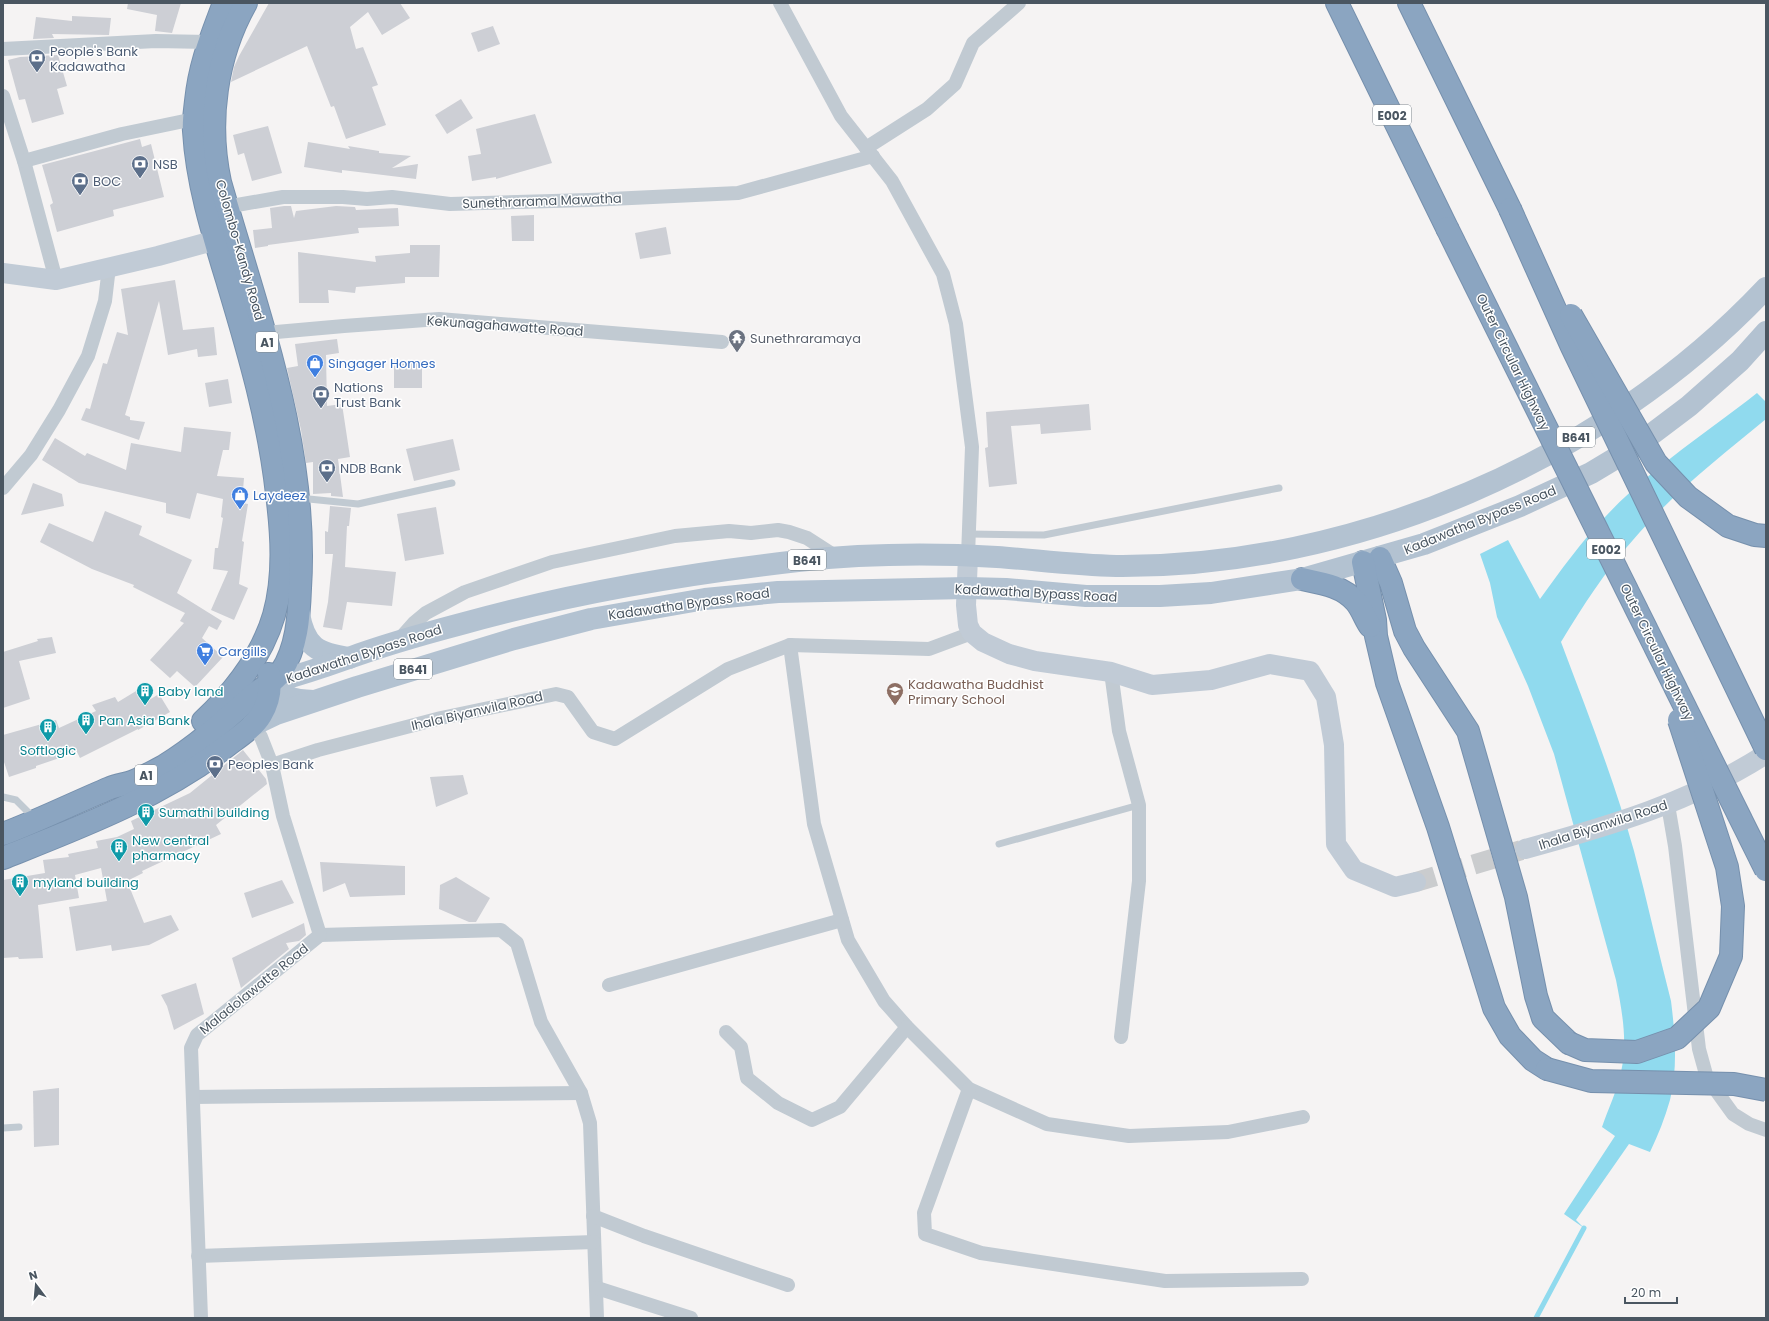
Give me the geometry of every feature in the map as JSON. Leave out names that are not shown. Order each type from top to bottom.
[{"type":"highway","name":"Colombo-Kandy Road","points":[[224,3],[208,42],[198,81],[193,130],[197,162],[217,208],[225,237],[270,442],[274,469],[280,514],[281,559],[275,610],[264,639]]},
{"type":"highway","name":"Colombo-Kandy Road","points":[[217,208],[214,122],[216,92],[230,37],[246,3]]},
{"type":"highway","name":"Outer Circular Highway","points":[[1337,3],[1655,649],[1766,870]]},
{"type":"highway","points":[[1409,3],[1510,208],[1572,347],[1766,750]]},
{"type":"highway","points":[[1510,208],[1656,463],[1688,498],[1728,526],[1755,535],[1766,536]]},
{"type":"highway","name":"Colombo-Kandy Road","points":[[3,834],[37,821],[112,788],[134,781],[179,756],[279,675],[289,656],[295,639],[299,614],[302,557],[293,454],[287,422],[264,333],[225,237]]},
{"type":"highway","points":[[1371,560],[1391,583],[1402,622],[1411,644],[1468,731],[1516,897],[1536,996],[1543,1018],[1569,1043],[1585,1050],[1637,1052],[1677,1038],[1710,1008],[1731,956],[1734,906],[1727,867],[1655,649]]},
{"type":"highway","points":[[1371,560],[1376,636],[1387,683],[1438,827],[1494,1008],[1510,1036],[1533,1060],[1547,1069],[1591,1081],[1734,1084],[1766,1090]]},
{"type":"highway","points":[[1302,579],[1331,586],[1348,595],[1356,602],[1376,636]]},
{"type":"highway","points":[[264,639],[270,683]]},
{"type":"highway","name":"A1","points":[[112,788],[190,731],[224,702],[254,660],[264,639]]},
{"type":"highway","name":"A1","points":[[3,858],[160,791],[199,767],[253,726],[267,704],[270,683]]},
{"type":"main road","name":"Kadawatha Bypass Road","points":[[270,683],[300,675],[432,632],[521,608],[661,579],[802,560],[910,555],[968,556],[1119,566],[1193,562],[1241,558],[1363,532],[1447,502],[1493,482],[1540,459],[1593,428],[1632,403],[1685,364],[1736,320],[1766,288]]},
{"type":"main road","name":"Kadawatha Bypass Road","points":[[253,726],[276,714],[313,701],[428,664],[514,639],[591,619],[705,599],[778,592],[967,588],[1006,589],[1086,596],[1160,596],[1210,593],[1302,579],[1424,544],[1498,515],[1563,487],[1614,461],[1658,431],[1709,390],[1766,332]]},
{"type":"main road","points":[[1363,532],[1371,560]]},
{"type":"main road","points":[[299,614],[303,631],[311,643],[327,654],[349,658]]},
{"type":"main road","points":[[270,683],[279,693],[288,698],[298,701],[313,701]]},
{"type":"street","points":[[780,3],[841,116],[892,181],[943,274],[956,324],[972,447],[966,616],[972,633],[983,642],[995,648],[1035,661],[1111,672],[1152,685],[1211,680],[1270,664],[1310,671],[1326,697],[1334,745],[1336,844],[1354,870],[1395,887],[1416,882]]},
{"type":"street","name":"Sunethrarama Mawatha","points":[[217,208],[283,197],[343,197],[368,199],[392,197],[450,204],[589,200],[738,193],[869,152],[927,109],[955,84],[973,43],[1019,3]]},
{"type":"street","points":[[3,50],[156,41],[208,42]]},
{"type":"street","points":[[3,96],[24,161],[56,280]]},
{"type":"street","points":[[24,161],[122,134],[194,119]]},
{"type":"street","points":[[3,273],[56,280],[225,237]]},
{"type":"street","points":[[3,488],[31,455],[59,410],[88,356],[105,301],[109,267]]},
{"type":"street","name":"Kekunagahawatte Road","points":[[264,333],[439,319],[722,342]]},
{"type":"street","points":[[396,643],[414,623],[426,613],[464,592],[552,562],[676,536],[729,531],[751,533],[778,530],[807,538],[838,558]]},
{"type":"street","name":"Ihala Biyanwila Road","points":[[272,766],[318,750],[433,720],[556,694],[568,697],[593,732],[614,739],[728,669],[790,645],[929,649],[972,633]]},
{"type":"street","points":[[790,645],[814,824],[848,940],[884,1001],[907,1027],[969,1089],[1047,1124],[1129,1136],[1228,1132],[1303,1117]]},
{"type":"street","points":[[1111,672],[1119,731],[1139,805],[1139,881],[1121,1038]]},
{"type":"street","points":[[253,726],[261,737],[272,766]]},
{"type":"street","name":"Ihala Biyanwila Road","points":[[1525,850],[1633,818],[1668,805],[1739,772],[1766,754]]},
{"type":"street","name":"Maladolawatte Road","points":[[200,1318],[191,1048],[197,1035],[320,935],[283,816],[272,766]]},
{"type":"street","points":[[1668,805],[1675,846],[1699,1049],[1707,1078],[1733,1114],[1749,1124],[1766,1130]]},
{"type":"street","points":[[609,985],[842,920]]},
{"type":"street","points":[[320,935],[501,930],[517,943],[540,1022],[581,1093],[590,1123],[597,1318]]},
{"type":"street","points":[[726,1032],[741,1047],[747,1078],[778,1103],[812,1120],[840,1107],[907,1027]]},
{"type":"street","points":[[969,1089],[924,1213],[925,1234],[981,1252],[1165,1281],[1302,1280]]},
{"type":"street","points":[[193,1097],[581,1093]]},
{"type":"street","points":[[593,1216],[644,1236],[788,1285]]},
{"type":"street","points":[[198,1256],[594,1242]]},
{"type":"street","points":[[597,1288],[691,1318]]},
{"type":"lane","points":[[298,498],[358,504],[452,483]]},
{"type":"lane","points":[[968,534],[1044,535],[1279,488]]},
{"type":"lane","points":[[3,798],[16,800],[37,821]]},
{"type":"lane","points":[[999,844],[1139,805]]},
{"type":"lane","points":[[3,1128],[19,1127]]},
{"type":"water","points":[[1757,393],[1766,402],[1766,419],[1697,476],[1648,523],[1604,576],[1561,642],[1609,772],[1634,851],[1671,1001],[1675,1038],[1673,1088],[1666,1113],[1650,1152],[1629,1144],[1576,1220],[1584,1228],[1564,1214],[1615,1136],[1602,1127],[1617,1086],[1623,1060],[1624,1037],[1620,1003],[1616,980],[1554,754],[1528,686],[1497,617],[1490,583],[1480,554],[1508,540],[1540,599],[1588,536],[1623,499],[1660,467]]},
{"type":"building","points":[[128,3],[181,3],[172,33],[155,31],[157,15],[127,9]]},
{"type":"building","points":[[269,3],[400,3],[410,18],[382,35],[368,12],[350,27],[356,49],[363,47],[378,85],[372,87],[386,125],[346,139],[334,106],[331,107],[307,46],[231,82],[234,67],[239,56]]},
{"type":"building","points":[[72,16],[111,18],[109,35],[52,34],[54,38],[33,39],[36,17],[72,21]]},
{"type":"building","points":[[493,26],[500,44],[478,52],[471,33]]},
{"type":"building","name":"People's Bank Kadawatha","points":[[58,55],[67,86],[57,89],[64,114],[32,123],[25,99],[19,100],[8,60],[20,57]]},
{"type":"building","points":[[461,99],[473,118],[447,134],[435,115]]},
{"type":"building","points":[[535,114],[552,163],[496,179],[496,177],[472,181],[468,156],[481,154],[476,129]]},
{"type":"building","points":[[268,126],[282,173],[252,181],[244,153],[238,155],[233,135]]},
{"type":"building","points":[[140,139],[142,147],[151,144],[164,197],[113,210],[114,216],[57,232],[50,205],[53,203],[42,165]]},
{"type":"building","points":[[308,142],[350,149],[348,146],[379,151],[379,153],[411,156],[392,168],[418,164],[416,179],[342,170],[342,173],[304,167]]},
{"type":"building","points":[[291,206],[294,218],[296,211],[336,206],[355,207],[356,210],[398,208],[399,226],[358,228],[359,233],[255,248],[253,230],[272,228],[270,208]]},
{"type":"building","points":[[534,215],[534,241],[512,241],[511,216]]},
{"type":"building","points":[[666,227],[671,254],[640,259],[635,233]]},
{"type":"building","points":[[410,245],[440,245],[439,277],[405,277],[405,283],[356,287],[355,293],[328,290],[329,303],[299,303],[298,252],[376,262],[375,256],[410,253]]},
{"type":"building","points":[[175,280],[183,330],[214,327],[217,355],[198,357],[197,349],[168,355],[159,301],[125,415],[130,417],[130,420],[145,422],[139,440],[81,420],[86,408],[90,409],[103,363],[107,364],[117,332],[128,335],[121,289]]},
{"type":"building","points":[[337,339],[339,353],[326,355],[327,406],[342,404],[350,457],[338,459],[343,497],[331,496],[331,493],[313,494],[313,462],[306,463],[301,430],[287,368],[298,366],[295,344]]},
{"type":"building","points":[[394,361],[422,361],[422,388],[394,388]]},
{"type":"building","points":[[228,379],[232,403],[209,407],[205,383]]},
{"type":"building","points":[[1089,404],[1091,430],[1041,434],[1040,424],[1011,426],[1017,484],[989,487],[985,448],[988,447],[986,412]]},
{"type":"building","points":[[184,427],[231,432],[229,450],[223,450],[217,476],[244,478],[242,503],[248,504],[242,541],[244,542],[239,584],[248,588],[234,620],[211,610],[228,571],[213,569],[215,548],[218,548],[223,518],[221,517],[223,499],[197,493],[190,519],[166,513],[166,503],[79,483],[42,460],[55,438],[85,456],[87,453],[126,470],[131,443],[181,452]]},
{"type":"building","points":[[453,439],[460,470],[414,481],[406,449]]},
{"type":"building","points":[[33,483],[62,494],[64,506],[21,515]]},
{"type":"building","points":[[330,506],[351,508],[349,526],[347,526],[345,567],[396,572],[392,606],[347,602],[342,630],[323,627],[328,602],[333,554],[325,554],[325,531],[328,532]]},
{"type":"building","points":[[436,507],[444,554],[405,561],[397,514]]},
{"type":"building","points":[[105,511],[142,526],[139,535],[192,560],[177,593],[222,621],[217,630],[209,626],[202,638],[223,657],[195,687],[177,671],[170,678],[150,660],[184,623],[180,621],[185,613],[133,587],[134,585],[92,569],[40,542],[49,523],[93,542]]},
{"type":"building","points":[[52,637],[56,653],[19,661],[30,699],[3,708],[3,652],[38,641],[37,639]]},
{"type":"building","points":[[141,688],[149,700],[159,694],[170,712],[138,730],[80,758],[77,752],[9,777],[3,759],[3,735],[56,720],[59,728],[96,711],[92,705],[115,697],[118,702]]},
{"type":"building","points":[[243,750],[266,779],[267,784],[216,825],[221,834],[142,871],[143,873],[127,881],[144,923],[171,915],[179,930],[149,945],[112,951],[111,945],[76,951],[69,907],[107,901],[101,868],[75,875],[79,898],[38,905],[43,958],[3,958],[3,880],[45,873],[43,860],[69,857],[68,854],[98,848],[96,841],[117,837],[134,829],[131,821],[190,793]]},
{"type":"building","points":[[463,775],[468,794],[436,807],[430,777]]},
{"type":"building","points":[[320,862],[405,866],[405,895],[350,897],[345,883],[323,892]]},
{"type":"building","points":[[456,877],[490,898],[476,922],[469,922],[439,909],[440,885]]},
{"type":"building","points":[[282,880],[294,903],[252,918],[244,893]]},
{"type":"building","points":[[304,923],[306,935],[299,941],[286,943],[289,949],[241,988],[232,958]]},
{"type":"building","points":[[196,983],[204,1014],[174,1030],[167,1006],[161,995]]},
{"type":"building","points":[[59,1088],[59,1145],[34,1147],[33,1091]]},
{"type":"waterway","points":[[1536,1318],[1584,1228]]},
{"type":"tunnel","points":[[1416,882],[1525,849]]},
{"type":"place","name":"People's Bank Kadawatha","points":[[37,73]]},
{"type":"place","name":"NSB","points":[[140,179]]},
{"type":"place","name":"BOC","points":[[80,196]]},
{"type":"place","name":"Sunethraramaya","points":[[737,353]]},
{"type":"place","name":"Singager Homes","points":[[315,378]]},
{"type":"place","name":"Nations Trust Bank","points":[[321,409]]},
{"type":"place","name":"NDB Bank","points":[[327,483]]},
{"type":"place","name":"Laydeez","points":[[240,510]]},
{"type":"place","name":"Cargills","points":[[205,666]]},
{"type":"place","name":"Baby land","points":[[145,706]]},
{"type":"place","name":"Kadawatha Buddhist Primary School","points":[[895,706]]},
{"type":"place","name":"Pan Asia Bank","points":[[86,735]]},
{"type":"place","name":"Softlogic","points":[[48,742]]},
{"type":"place","name":"Peoples Bank","points":[[215,779]]},
{"type":"place","name":"Sumathi building","points":[[146,827]]},
{"type":"place","name":"New central pharmacy","points":[[119,862]]},
{"type":"place","name":"myland building","points":[[20,897]]}]
